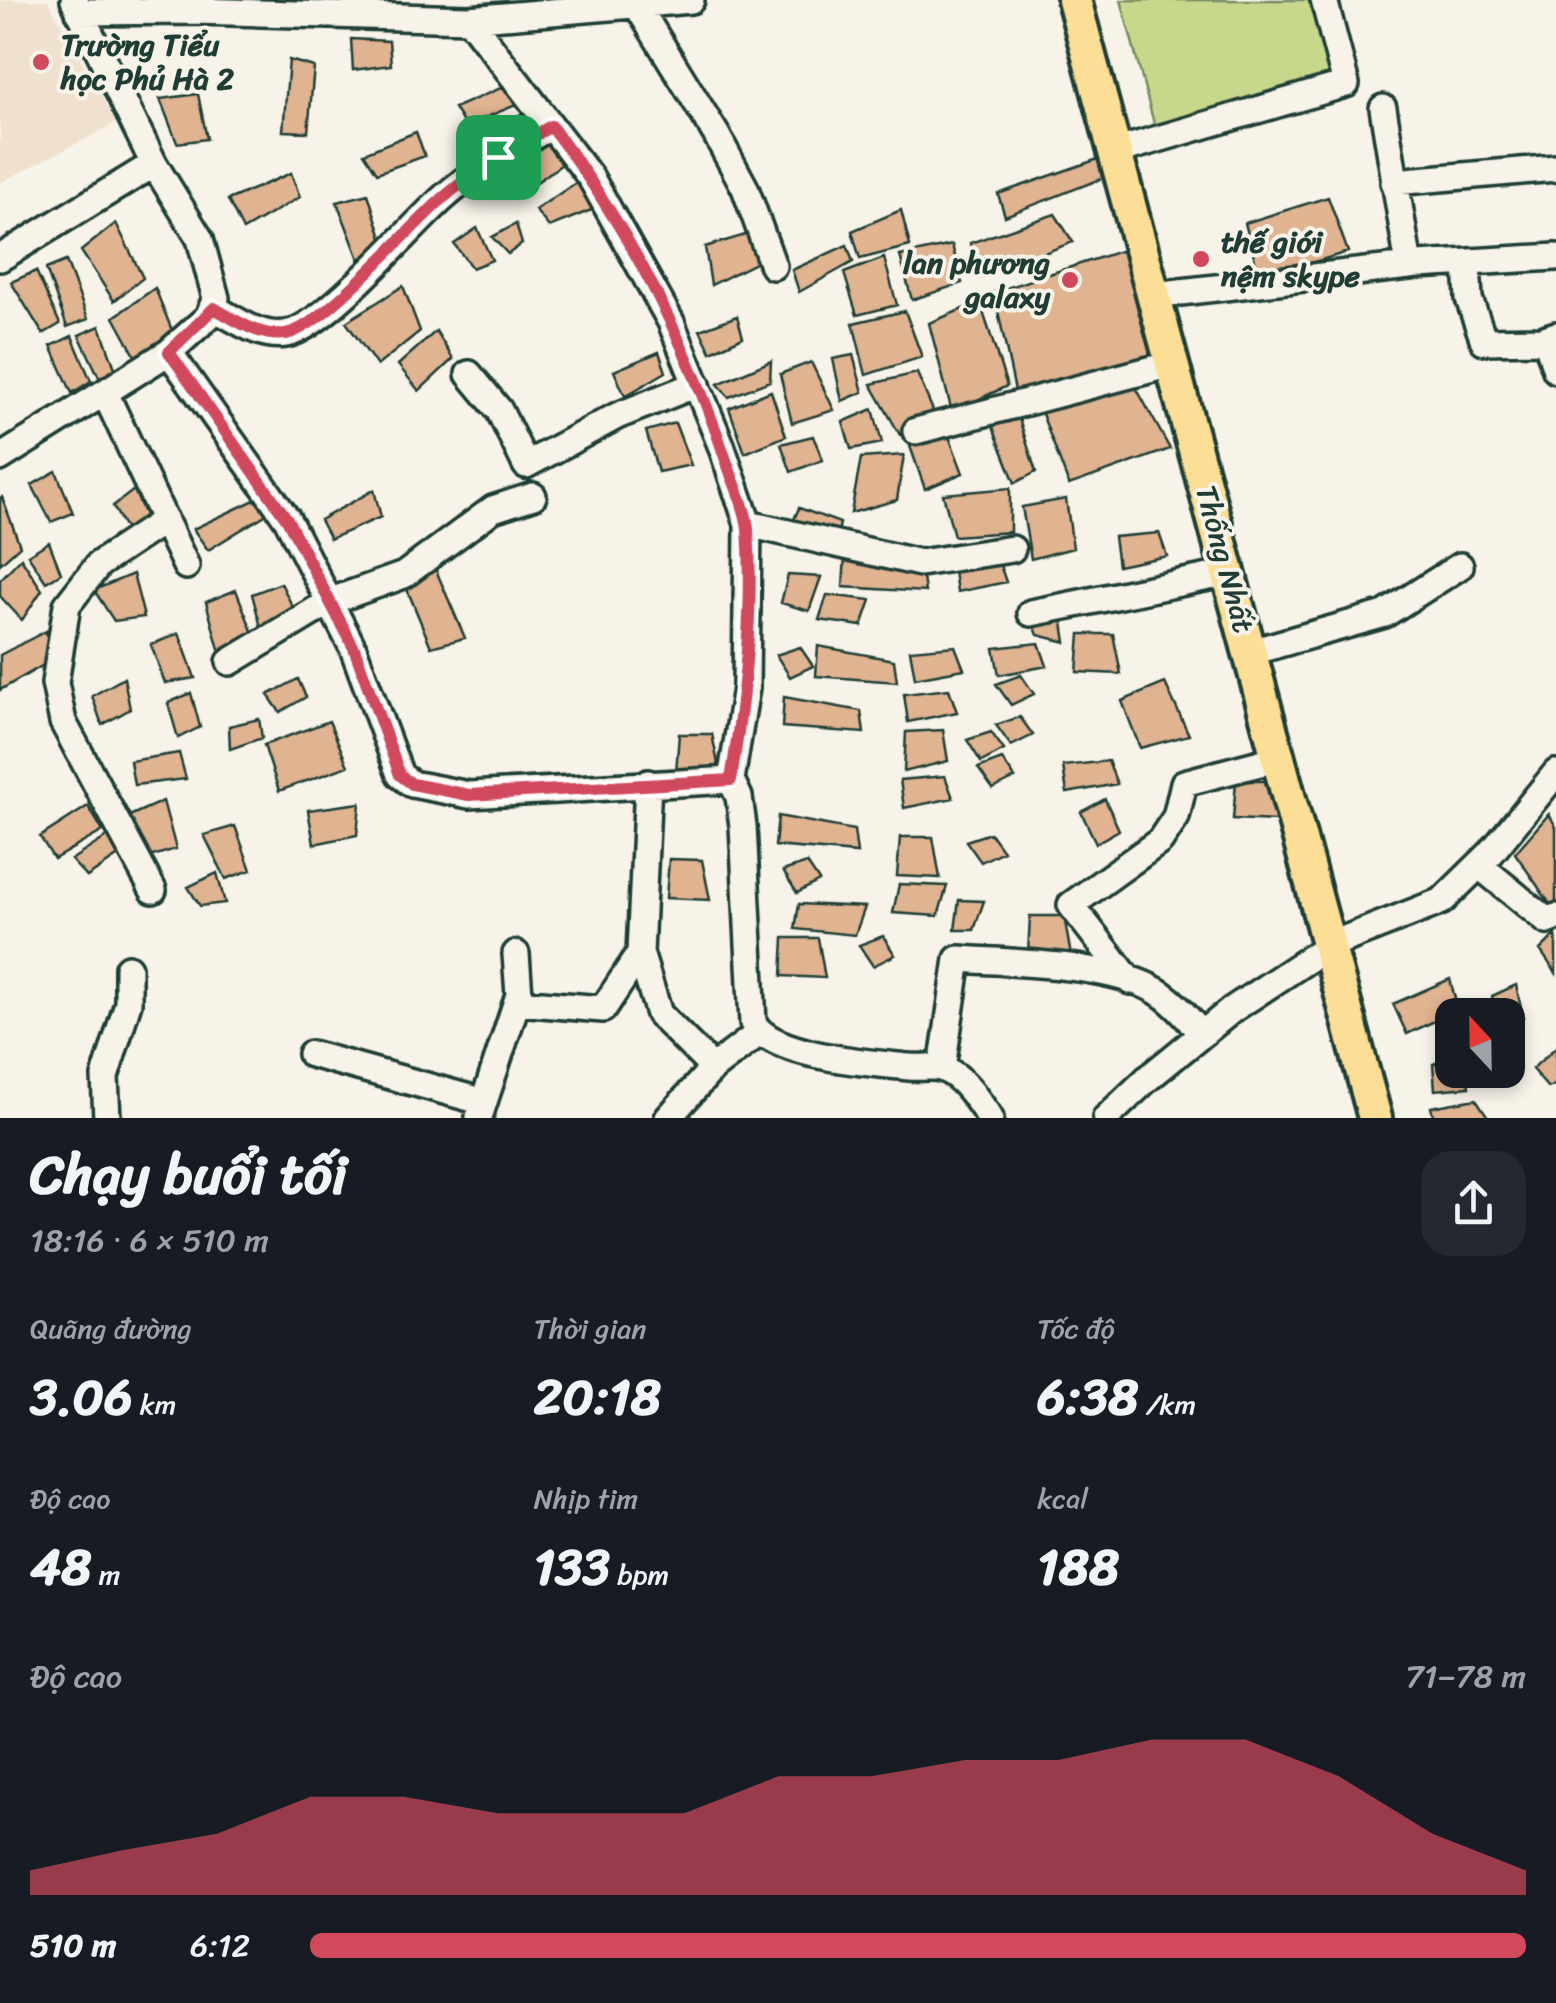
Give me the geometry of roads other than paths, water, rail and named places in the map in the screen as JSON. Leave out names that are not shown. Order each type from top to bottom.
[{"type":"main road","name":"Thống Nhất","points":[[1074,0],[1375,1118]]},
{"type":"street","points":[[0,458],[169,352],[214,308],[212,275],[200,239],[154,164],[76,6],[469,20],[691,0]]},
{"type":"street","points":[[1117,152],[1346,84],[1324,0]]},
{"type":"street","points":[[638,7],[730,161],[773,266]]},
{"type":"street","points":[[469,20],[591,178],[671,322],[748,524],[746,688],[731,780],[740,797],[743,826],[753,1023],[760,1033],[777,1043],[815,1053],[942,1068],[968,1087],[990,1118]]},
{"type":"street","points":[[1383,108],[1409,266]]},
{"type":"street","points":[[214,308],[268,335],[293,332],[324,310],[445,196],[498,157],[551,126]]},
{"type":"street","points":[[0,258],[154,164]]},
{"type":"street","points":[[1394,182],[1556,168]]},
{"type":"street","points":[[1154,295],[1409,266],[1556,256]]},
{"type":"street","points":[[1467,263],[1469,299],[1484,342],[1551,337],[1556,370]]},
{"type":"street","points":[[169,352],[287,519],[354,648],[400,775],[412,784],[469,795],[731,780]]},
{"type":"street","points":[[916,431],[1172,364]]},
{"type":"street","points":[[469,374],[500,410],[526,465],[617,416],[697,384]]},
{"type":"street","points":[[105,393],[186,566]]},
{"type":"street","points":[[230,662],[331,601],[404,575],[493,509],[533,496]]},
{"type":"street","points":[[153,890],[63,722],[55,684],[67,605],[99,564],[165,520]]},
{"type":"street","points":[[748,524],[920,562],[1012,549]]},
{"type":"street","points":[[1251,652],[1385,614],[1460,566]]},
{"type":"street","points":[[1031,614],[1230,573]]},
{"type":"street","points":[[1130,981],[1070,905],[1160,840],[1176,817],[1184,783],[1279,758]]},
{"type":"street","points":[[1106,1118],[1202,1034],[1330,945],[1442,901],[1480,866],[1556,773]]},
{"type":"street","points":[[648,784],[640,953],[659,1014],[713,1068]]},
{"type":"street","points":[[1480,866],[1547,921],[1556,917]]},
{"type":"street","points":[[517,1002],[603,1009],[640,953]]},
{"type":"street","points":[[311,1054],[481,1110],[517,1002],[516,954]]},
{"type":"street","points":[[942,1068],[958,959],[1056,966],[1130,981],[1154,989],[1173,1002],[1202,1034]]},
{"type":"street","points":[[107,1118],[105,1077],[128,1003],[128,968]]},
{"type":"street","points":[[668,1118],[713,1068],[760,1033]]},
{"type":"place","name":"Trường Tiểu học Phủ Hà 2","points":[[41,62]]},
{"type":"place","name":"thế giới nệm skype","points":[[1201,259]]},
{"type":"place","name":"lan phương galaxy","points":[[1070,280]]}]
